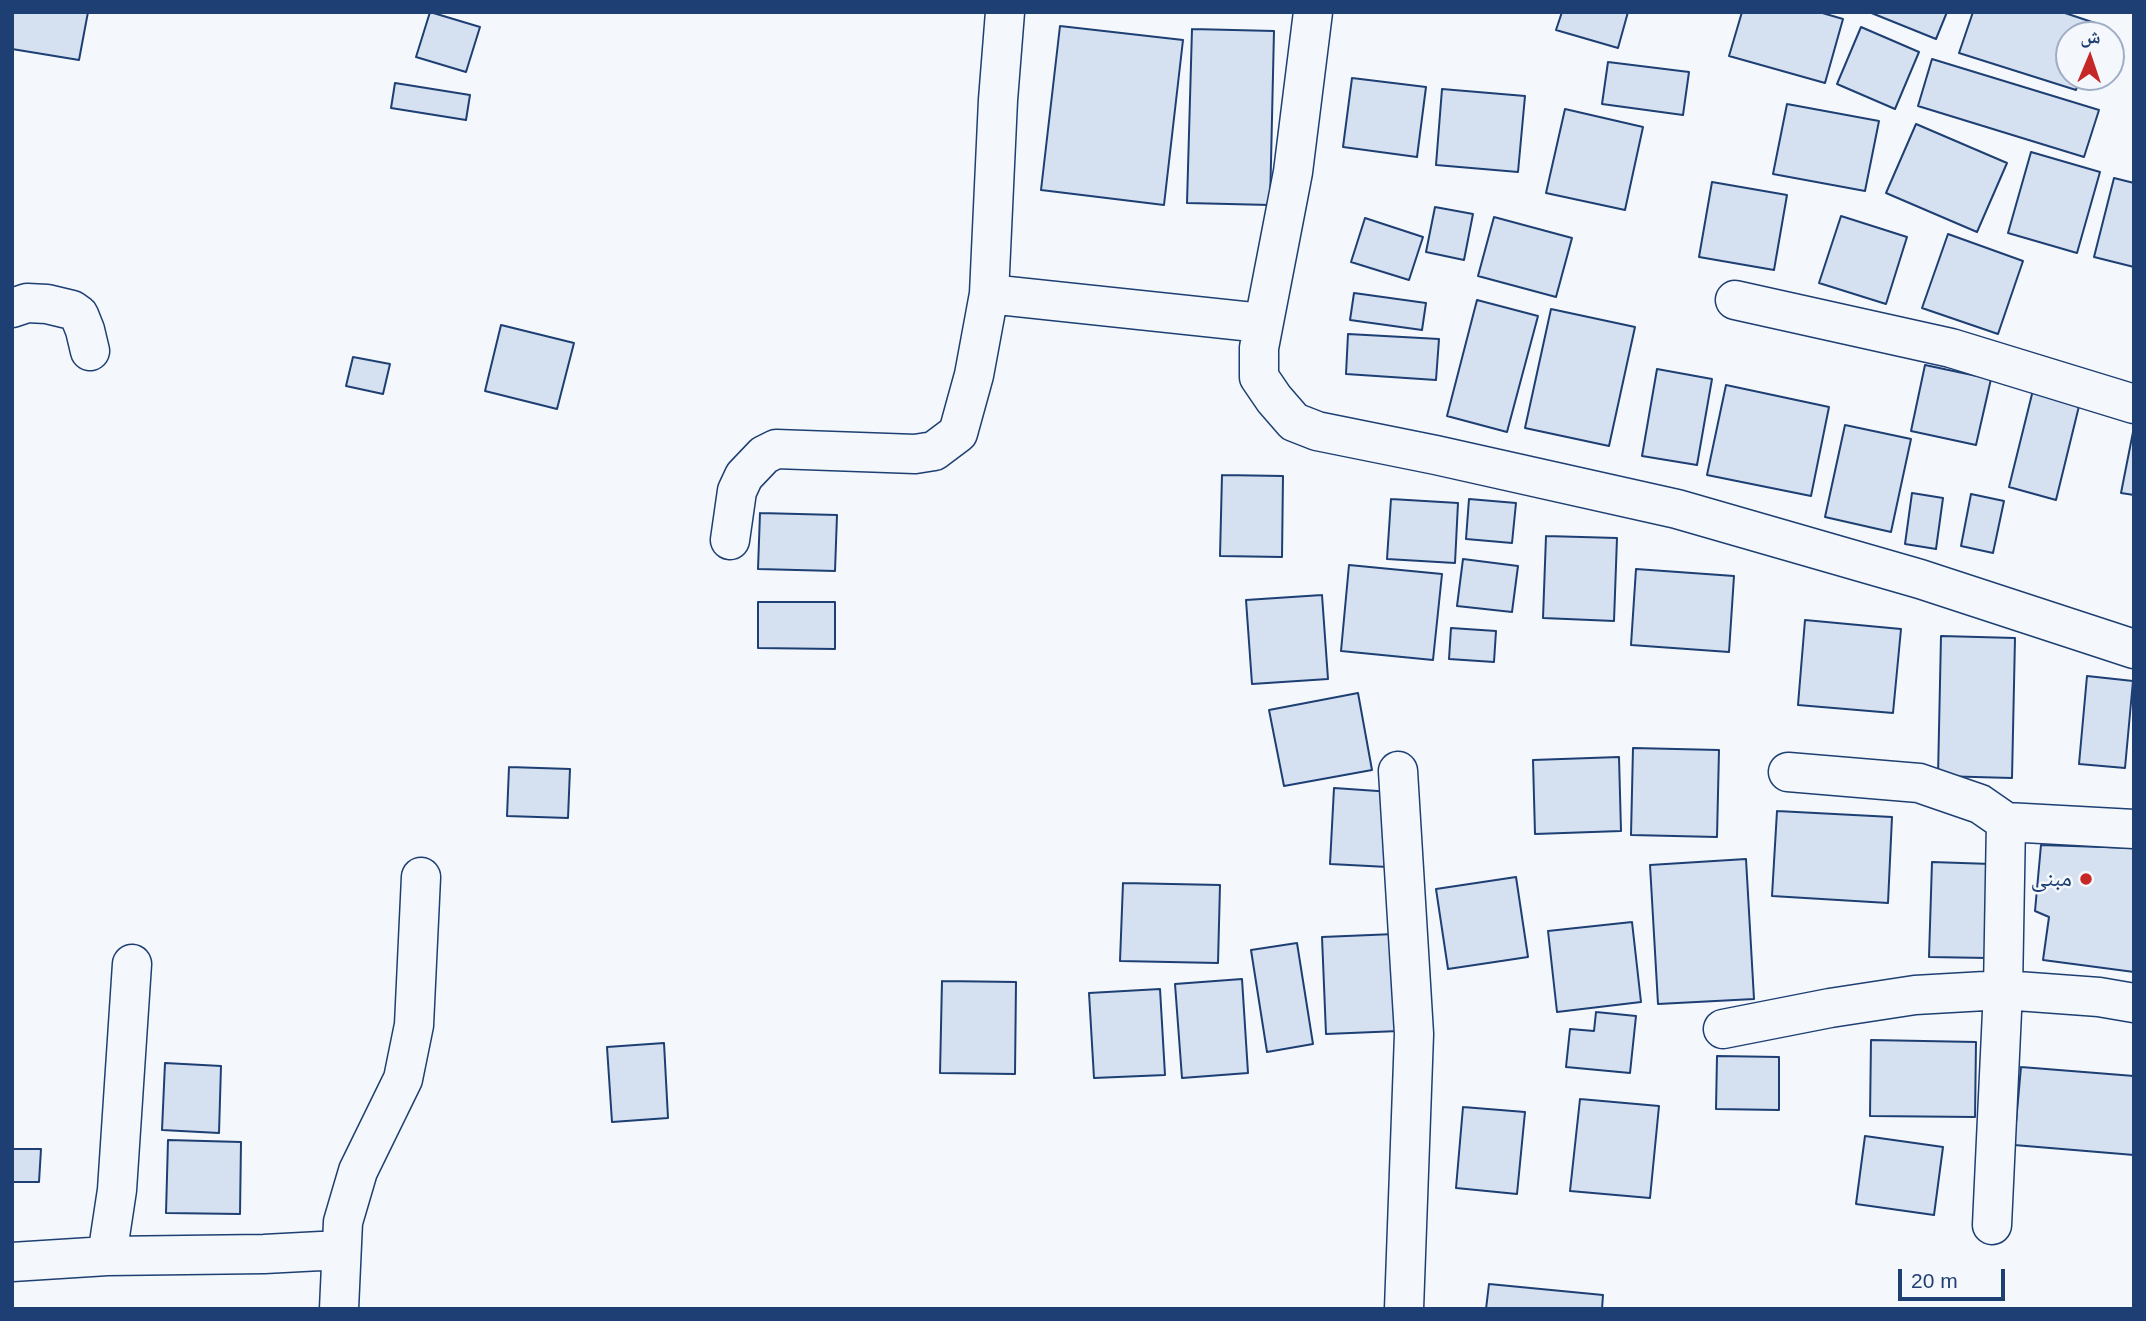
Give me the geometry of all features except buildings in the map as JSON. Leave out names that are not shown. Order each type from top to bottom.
[{"type":"street","points":[[730,540],[737,491],[744,476],[764,454],[776,449],[915,454],[934,451],[958,432],[974,376],[989,294],[1005,12]]},
{"type":"street","points":[[1312,12],[1293,172],[1259,348],[1259,377],[1274,400],[1294,422],[1317,431],[1437,454],[1677,509],[1920,579],[2134,649]]},
{"type":"street","points":[[989,294],[1262,323]]},
{"type":"street","points":[[1735,300],[1951,348],[2134,404]]},
{"type":"street","points":[[12,308],[27,303],[72,310],[79,315],[90,351]]},
{"type":"street","points":[[1398,771],[1414,1034],[1404,1309]]},
{"type":"street","points":[[1788,772],[1919,783],[1980,804],[2006,822],[2134,829]]},
{"type":"street","points":[[1992,1225],[2003,990],[2006,822]]},
{"type":"street","points":[[339,1309],[343,1222],[358,1171],[402,1079],[414,1025],[421,877]]},
{"type":"street","points":[[107,1256],[117,1189],[132,964]]},
{"type":"street","points":[[1723,1029],[1915,995],[2003,990],[2099,997],[2134,1003]]},
{"type":"street","points":[[12,1262],[107,1256],[340,1250]]},
{"type":"place","name":"مبنى","points":[[2086,879]]}]
